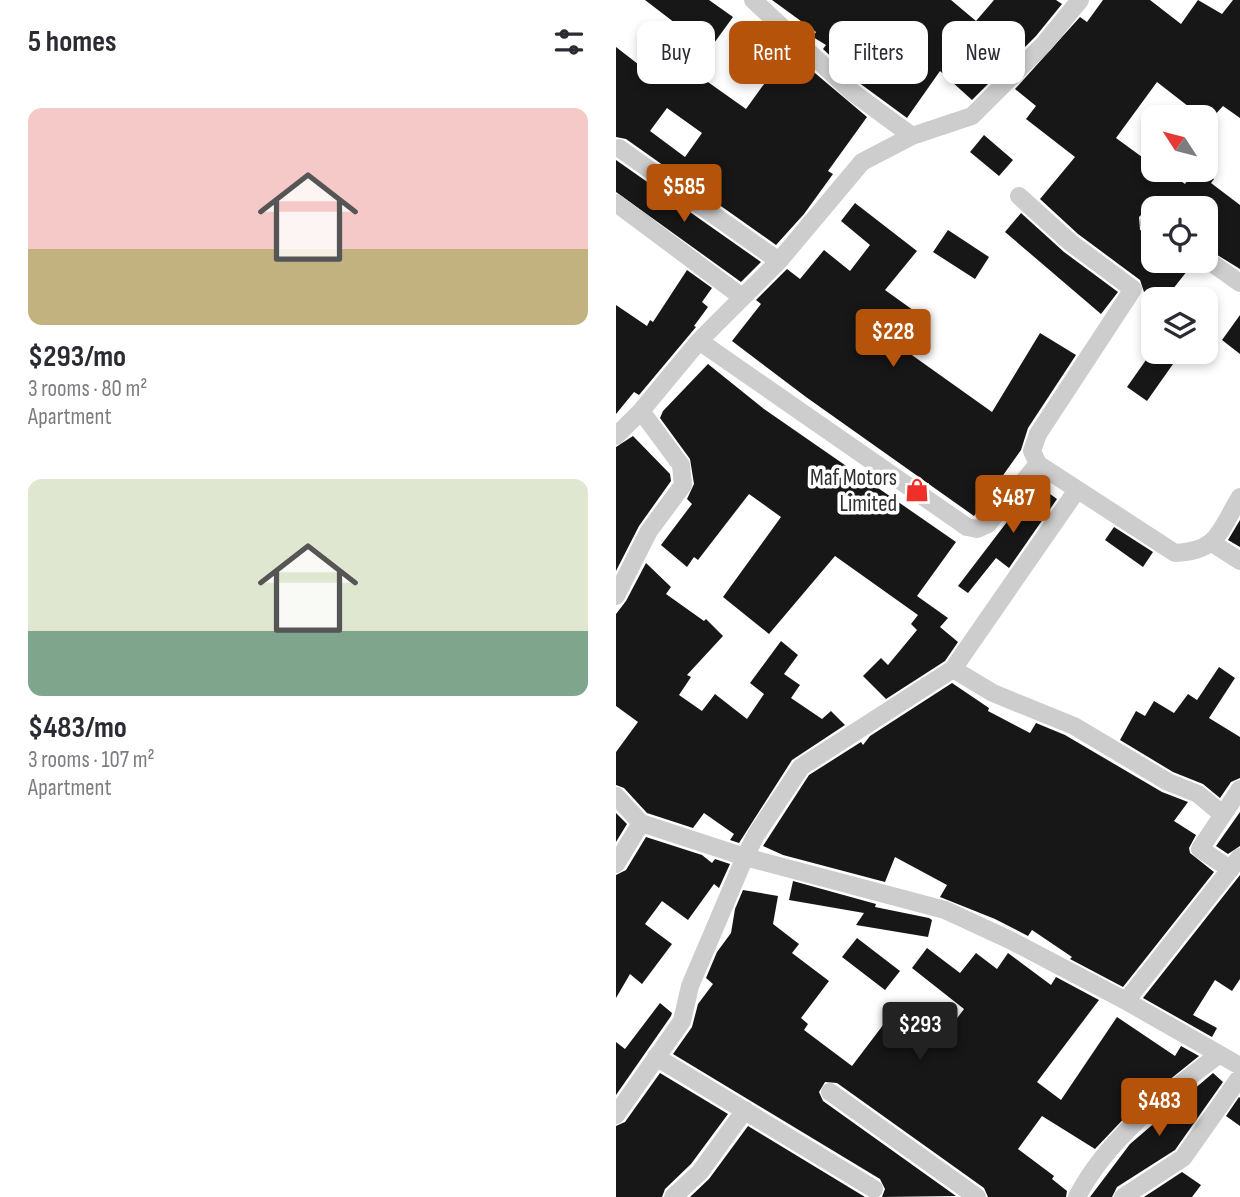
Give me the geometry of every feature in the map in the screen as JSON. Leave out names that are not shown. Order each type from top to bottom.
[{"type":"street","points":[[753,0],[851,91],[912,136]]},
{"type":"street","points":[[616,436],[641,411],[699,341],[779,261],[862,162],[912,136],[972,116],[1044,44],[1080,0]]},
{"type":"street","points":[[619,148],[779,261]]},
{"type":"street","points":[[1019,196],[1071,243],[1133,289],[1038,434],[1032,451],[1038,464],[1175,553],[1199,552],[1212,543],[1240,497]]},
{"type":"street","points":[[616,203],[742,297]]},
{"type":"street","points":[[1218,267],[1240,283]]},
{"type":"street","points":[[699,341],[967,527],[977,529],[988,524],[1038,464]]},
{"type":"street","points":[[616,596],[649,531],[674,502],[683,485],[681,464],[641,411]]},
{"type":"street","points":[[616,1115],[682,1021],[690,986],[745,857],[762,825],[801,767],[953,669],[1077,490]]},
{"type":"street","points":[[1212,543],[1240,561]]},
{"type":"street","points":[[953,669],[993,693],[1074,726],[1168,782],[1198,793],[1222,814]]},
{"type":"street","points":[[1126,1001],[1235,863],[1200,849],[1240,789]]},
{"type":"street","points":[[616,796],[641,823],[745,857],[945,910],[1010,940],[1126,1001],[1240,1066]]},
{"type":"street","points":[[616,864],[641,823]]},
{"type":"street","points":[[1077,1197],[1087,1178],[1132,1126],[1218,1055]]},
{"type":"street","points":[[656,1057],[874,1189]]},
{"type":"street","points":[[1123,1197],[1183,1158],[1240,1077]]},
{"type":"street","points":[[830,1092],[976,1197]]},
{"type":"street","points":[[673,1197],[700,1172],[745,1110]]},
{"type":"building","points":[[645,0],[709,0],[733,17],[715,42],[715,21],[672,21]]},
{"type":"building","points":[[772,0],[951,0],[976,21],[942,21],[942,73],[940,71],[907,118],[861,84],[928,84],[928,21],[829,21],[829,55],[823,49],[826,45],[815,38],[815,21],[801,21]]},
{"type":"building","points":[[994,0],[1056,0],[1062,4],[1025,47],[1025,21],[976,21]]},
{"type":"building","points":[[1103,0],[1150,0],[1181,24],[1198,0],[1222,14],[1233,0],[1240,0],[1240,118],[1223,106],[1218,112],[1218,105],[1187,105],[1157,82],[1116,138],[1141,156],[1141,182],[1212,182],[1240,205],[1240,269],[1218,255],[1218,196],[1141,196],[1141,273],[1186,273],[1174,287],[1142,287],[1140,280],[1078,234],[1040,199],[1075,157],[1026,119],[1036,106],[1015,89],[1020,84],[1025,84],[1025,78],[1080,17],[1087,22]]},
{"type":"building","points":[[616,47],[637,63],[637,84],[711,84],[746,109],[764,84],[815,84],[815,73],[867,117],[828,171],[833,174],[804,214],[776,245],[626,139],[616,137]],"holes":[[[667,108],[702,133],[685,157],[650,131]]]},
{"type":"building","points":[[954,84],[988,84],[972,100]]},
{"type":"building","points":[[984,135],[1013,160],[999,176],[970,152]]},
{"type":"building","points":[[616,160],[761,262],[741,282],[616,192]]},
{"type":"building","points":[[855,203],[917,251],[885,290],[924,318],[902,348],[992,412],[1040,333],[1076,355],[1028,428],[1021,450],[974,516],[732,341],[761,304],[756,300],[787,269],[800,279],[824,250],[850,271],[870,245],[841,221]]},
{"type":"building","points":[[1021,213],[1064,252],[1118,292],[1101,314],[1005,232]]},
{"type":"building","points":[[948,230],[989,257],[975,279],[933,252]]},
{"type":"building","points":[[687,270],[712,288],[702,302],[708,307],[694,326],[696,327],[639,395],[634,392],[616,414],[616,305],[647,326],[650,320],[653,322]]},
{"type":"building","points":[[1240,315],[1240,354],[1222,340]]},
{"type":"building","points":[[708,364],[764,409],[956,542],[917,596],[948,618],[940,627],[958,642],[945,661],[886,699],[863,676],[881,658],[888,665],[917,630],[911,624],[918,615],[835,556],[769,634],[723,597],[781,517],[749,494],[698,560],[694,557],[687,567],[661,545],[692,504],[687,499],[694,484],[690,459],[660,418],[663,411]]},
{"type":"building","points":[[1143,364],[1173,364],[1147,401],[1127,387]]},
{"type":"building","points":[[633,436],[670,474],[671,481],[639,526],[616,571],[616,447]]},
{"type":"building","points":[[1036,484],[1057,499],[1009,568],[996,558],[968,593],[958,586]]},
{"type":"building","points":[[1240,520],[1240,547],[1228,540]]},
{"type":"building","points":[[1114,527],[1153,552],[1143,567],[1105,540]]},
{"type":"building","points":[[646,563],[671,587],[666,594],[704,621],[706,619],[723,636],[687,675],[691,677],[679,695],[702,711],[715,694],[747,719],[764,694],[750,683],[781,641],[798,655],[784,674],[800,685],[791,698],[822,719],[831,711],[845,725],[792,760],[739,843],[730,840],[734,834],[704,813],[693,828],[647,813],[624,788],[616,785],[616,752],[638,722],[616,706],[616,614]]},
{"type":"building","points":[[1219,667],[1235,678],[1209,718],[1240,737],[1240,778],[1231,782],[1220,798],[1203,784],[1173,772],[1120,740],[1136,711],[1145,716],[1154,701],[1174,713],[1188,694],[1197,700]]},
{"type":"building","points":[[952,683],[989,708],[988,711],[1030,733],[1036,723],[1065,735],[1162,792],[1188,802],[1174,821],[1196,835],[1189,848],[1190,853],[1214,872],[1123,987],[1070,959],[1072,957],[1032,930],[1028,936],[995,919],[940,897],[947,885],[895,857],[885,882],[783,855],[763,846],[809,775],[861,742],[863,745],[870,736]]},
{"type":"building","points":[[1240,812],[1240,846],[1228,854],[1216,846]]},
{"type":"building","points":[[616,813],[627,824],[616,842]]},
{"type":"building","points":[[646,837],[702,855],[712,863],[715,859],[730,864],[719,888],[714,884],[688,920],[662,901],[645,924],[672,944],[642,984],[630,974],[616,998],[616,875],[626,870]]},
{"type":"building","points":[[1240,875],[1240,979],[1232,991],[1215,980],[1193,1015],[1217,1028],[1212,1037],[1143,998]]},
{"type":"building","points":[[793,881],[876,904],[875,907],[929,918],[932,920],[928,937],[856,925],[864,913],[789,900]]},
{"type":"building","points":[[743,890],[778,896],[773,924],[799,944],[792,953],[829,981],[801,1018],[808,1024],[804,1030],[852,1066],[896,1008],[940,1041],[964,1009],[912,968],[927,948],[960,973],[976,953],[997,969],[1008,953],[1051,985],[1056,977],[1099,1000],[1037,1082],[1061,1100],[1117,1017],[1175,1056],[1181,1046],[1199,1056],[1132,1110],[1095,1149],[1042,1116],[1018,1149],[1054,1176],[1052,1179],[1067,1191],[1066,1197],[988,1197],[984,1188],[837,1083],[825,1082],[819,1092],[823,1101],[956,1196],[882,1197],[885,1189],[880,1179],[673,1054],[692,1027],[698,1004],[713,984],[706,978],[717,952],[731,933],[735,909]]},
{"type":"building","points":[[857,938],[900,971],[885,990],[842,957]]},
{"type":"building","points":[[660,1003],[672,1013],[671,1016],[616,1095],[616,1042],[625,1049]]},
{"type":"building","points":[[660,1073],[728,1114],[691,1164],[665,1189],[662,1197],[616,1197],[616,1126],[625,1122]]},
{"type":"building","points":[[1213,1073],[1223,1082],[1175,1150],[1117,1187],[1112,1197],[1090,1197],[1130,1144]]},
{"type":"building","points":[[1240,1098],[1240,1126],[1226,1116]]},
{"type":"building","points":[[748,1126],[865,1197],[690,1197],[709,1179]]},
{"type":"building","points":[[1182,1172],[1201,1185],[1192,1197],[1144,1197]]},
{"type":"place","name":"Maf Motors Limited","points":[[917,490]]}]
